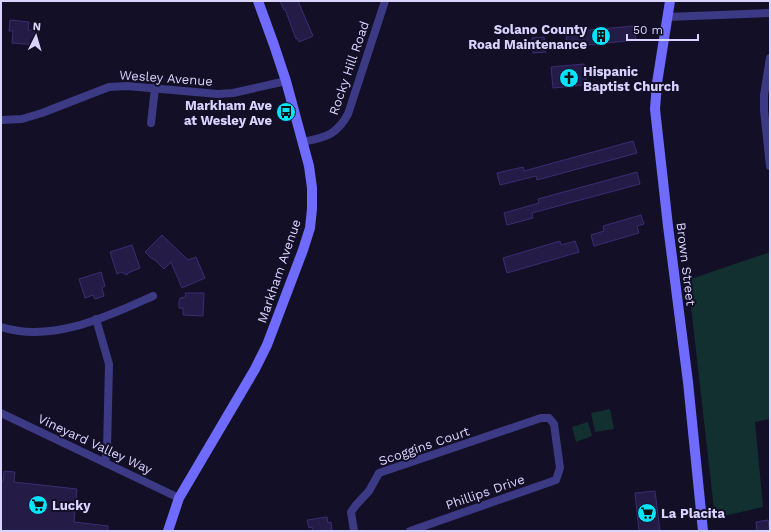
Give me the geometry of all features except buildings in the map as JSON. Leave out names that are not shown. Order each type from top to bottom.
[{"type":"street","name":"Markham Avenue","points":[[168,531],[179,498],[255,369],[267,345],[310,228],[312,209],[309,166],[286,81],[258,1]]},
{"type":"street","name":"Rocky Hill Road","points":[[302,142],[333,133],[342,125],[348,114],[385,1]]},
{"type":"street","name":"Brown Street","points":[[670,1],[655,108],[667,219],[688,382],[703,531]]},
{"type":"street","points":[[667,17],[770,13]]},
{"type":"street","points":[[770,58],[764,95],[764,110],[770,166]]},
{"type":"street","name":"Wesley Avenue","points":[[1,120],[22,119],[42,113],[109,87],[127,86],[218,94],[233,93],[286,81]]},
{"type":"street","points":[[151,123],[155,88]]},
{"type":"street","points":[[1,327],[21,331],[49,331],[74,327],[153,296]]},
{"type":"street","points":[[96,319],[109,364],[107,450],[105,462]]},
{"type":"street","name":"Vineyard Valley Way","points":[[1,413],[179,498]]},
{"type":"street","name":"Scoggins Court","points":[[354,531],[351,512],[369,491],[379,473],[541,418],[549,418],[554,424],[560,468]]},
{"type":"street","name":"Phillips Drive","points":[[410,531],[556,480],[560,468]]},
{"type":"green space","points":[[770,252],[770,419],[755,422],[763,507],[715,518],[688,280]]},
{"type":"green space","points":[[610,409],[614,429],[595,432],[591,413]]},
{"type":"green space","points":[[588,422],[592,436],[576,442],[572,427]]},
{"type":"place","name":"Solano County Road Maintenance","points":[[601,36]]},
{"type":"place","name":"Hispanic Baptist Church","points":[[569,78]]},
{"type":"place","name":"Markham Ave at Wesley Ave","points":[[286,112]]},
{"type":"place","name":"Lucky","points":[[38,505]]},
{"type":"place","name":"La Placita","points":[[647,513]]}]
